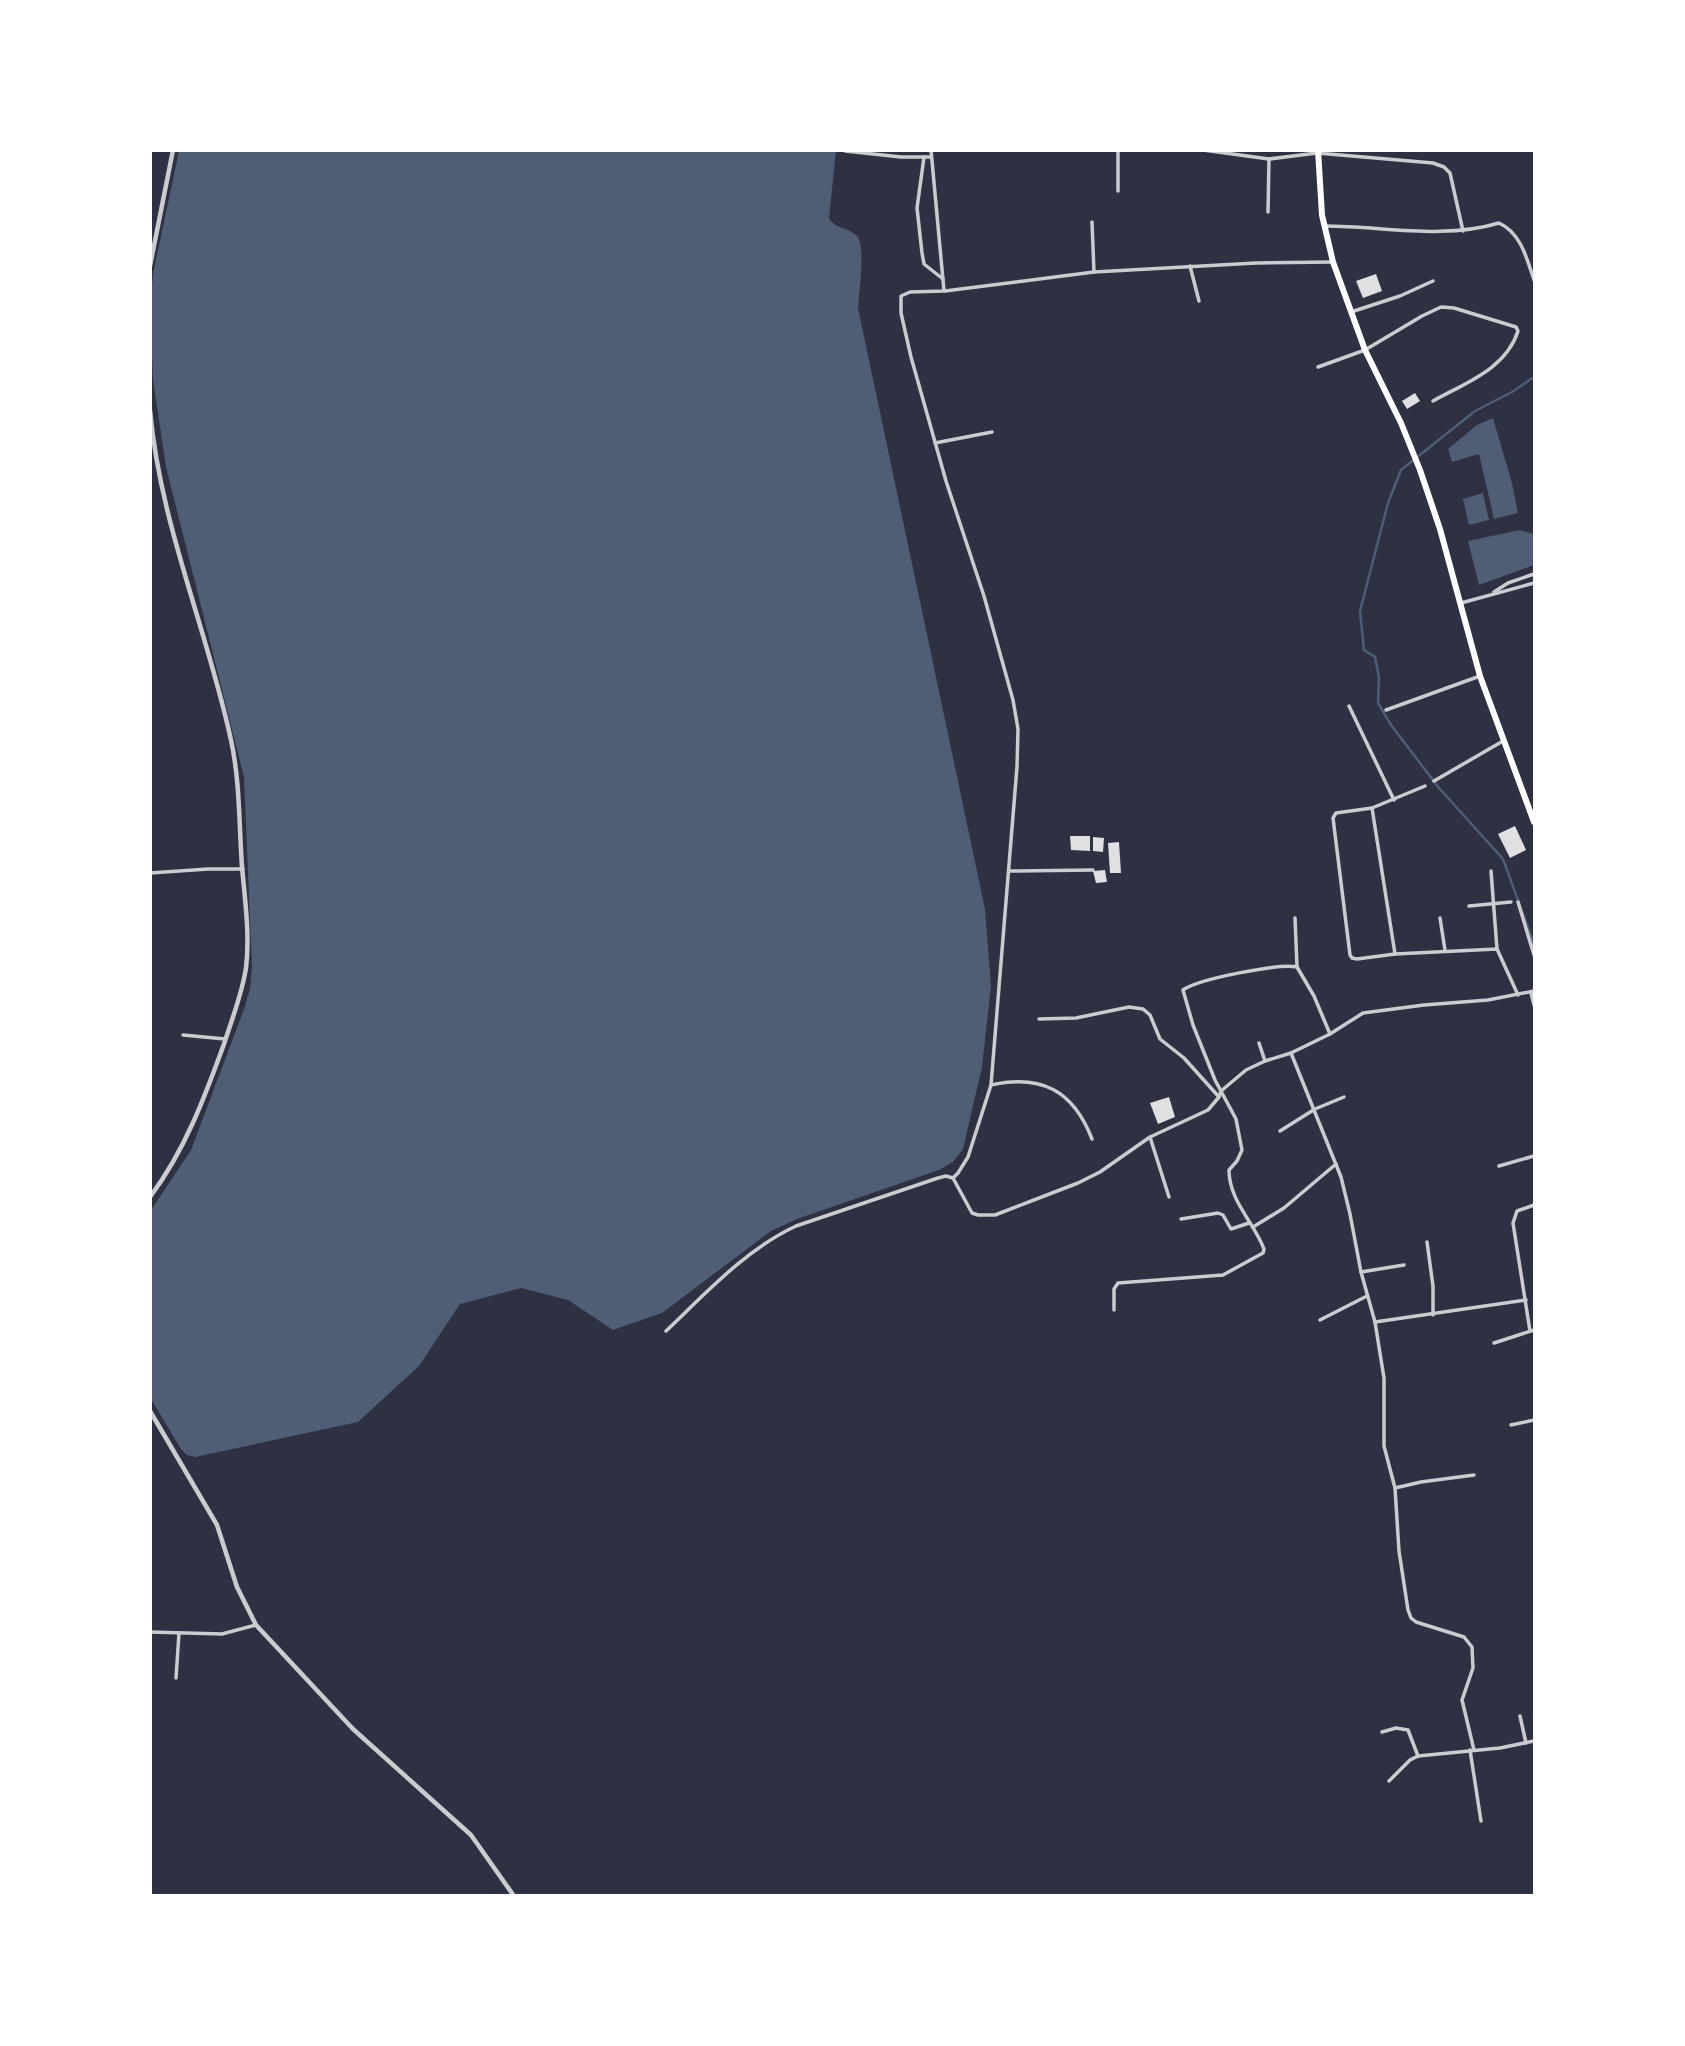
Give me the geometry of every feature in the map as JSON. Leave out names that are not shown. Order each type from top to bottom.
[{"type":"main road","points":[[1317,152],[1325,226],[1333,262],[1365,350],[1420,470],[1440,528],[1480,676],[1535,822]]},
{"type":"street","points":[[150,266],[173,150]]},
{"type":"street","points":[[930,150],[944,291]]},
{"type":"street","points":[[1118,150],[1118,191]]},
{"type":"street","points":[[1203,150],[1269,159],[1317,152],[1341,153],[1421,161],[1444,167],[1450,173],[1454,185],[1463,231]]},
{"type":"street","points":[[845,151],[931,157]]},
{"type":"street","points":[[924,157],[917,208],[922,253],[924,264],[943,279]]},
{"type":"street","points":[[1268,212],[1269,159]]},
{"type":"street","points":[[1092,222],[1094,272]]},
{"type":"street","points":[[1325,226],[1443,232],[1463,231],[1499,223],[1523,246],[1535,280]]},
{"type":"street","points":[[666,1331],[745,1257],[780,1233],[938,1178],[953,1178],[968,1157],[991,1085],[1018,729],[1013,700],[984,596],[935,443],[911,357],[900,303],[901,296],[906,292],[944,291],[1094,272],[1333,262]]},
{"type":"street","points":[[1190,267],[1199,301]]},
{"type":"street","points":[[1351,312],[1401,296],[1433,281]]},
{"type":"street","points":[[1318,367],[1365,350],[1441,307],[1454,308],[1516,327],[1518,331],[1513,345],[1497,363],[1433,401]]},
{"type":"street","points":[[150,410],[160,486],[231,741],[239,801],[246,904],[246,966],[242,991],[200,1110],[170,1170],[150,1197]]},
{"type":"street","points":[[935,443],[992,432]]},
{"type":"street","points":[[1492,593],[1508,583],[1535,574]]},
{"type":"street","points":[[1459,604],[1535,583]]},
{"type":"street","points":[[1386,710],[1480,676]]},
{"type":"street","points":[[1349,706],[1394,800]]},
{"type":"street","points":[[1434,781],[1505,740]]},
{"type":"street","points":[[1425,786],[1372,808],[1340,811],[1333,818],[1350,955],[1355,959],[1445,950],[1497,949]]},
{"type":"street","points":[[1372,808],[1395,954]]},
{"type":"street","points":[[150,873],[243,869]]},
{"type":"street","points":[[1009,871],[1093,870]]},
{"type":"street","points":[[1491,871],[1497,949],[1518,995]]},
{"type":"street","points":[[1469,906],[1511,902]]},
{"type":"street","points":[[1518,902],[1535,955]]},
{"type":"street","points":[[1295,918],[1297,967],[1314,996],[1329,1034]]},
{"type":"street","points":[[1440,918],[1445,950]]},
{"type":"street","points":[[1114,1310],[1114,1289],[1118,1283],[1212,1277],[1236,1270],[1263,1253],[1264,1249],[1253,1227],[1238,1204],[1228,1175],[1242,1150],[1236,1119],[1193,1025],[1183,990],[1256,970],[1297,967]]},
{"type":"street","points":[[953,1178],[972,1213],[995,1215],[1100,1172],[1150,1137],[1200,1115],[1219,1097],[1221,1091],[1246,1070],[1265,1060],[1291,1053],[1363,1013],[1533,992],[1535,1005]]},
{"type":"street","points":[[1039,1019],[1076,1018],[1129,1007],[1143,1009],[1150,1015],[1163,1042],[1184,1058],[1219,1097]]},
{"type":"street","points":[[183,1035],[225,1039]]},
{"type":"street","points":[[1259,1044],[1265,1060]]},
{"type":"street","points":[[1291,1053],[1336,1164],[1375,1322],[1384,1378],[1384,1446],[1395,1488],[1399,1551],[1411,1618],[1427,1626],[1464,1637],[1472,1647],[1473,1668],[1462,1700],[1472,1750],[1481,1821]]},
{"type":"street","points":[[991,1085],[1012,1080],[1051,1087],[1060,1092],[1074,1107],[1085,1122],[1091,1139]]},
{"type":"street","points":[[1280,1131],[1314,1109],[1344,1097]]},
{"type":"street","points":[[1150,1137],[1169,1197]]},
{"type":"street","points":[[1499,1166],[1535,1156]]},
{"type":"street","points":[[1253,1227],[1284,1208],[1336,1164]]},
{"type":"street","points":[[1494,1343],[1532,1330],[1513,1223],[1517,1211],[1535,1205]]},
{"type":"street","points":[[1181,1219],[1218,1213],[1223,1215],[1228,1228],[1231,1229],[1249,1223]]},
{"type":"street","points":[[1427,1242],[1433,1286],[1433,1315]]},
{"type":"street","points":[[1361,1272],[1404,1265]]},
{"type":"street","points":[[1320,1321],[1367,1296]]},
{"type":"street","points":[[1375,1322],[1525,1300]]},
{"type":"street","points":[[150,1411],[217,1525],[237,1587],[256,1625],[353,1729],[471,1835],[514,1895]]},
{"type":"street","points":[[1511,1425],[1535,1420]]},
{"type":"street","points":[[1395,1488],[1474,1475]]},
{"type":"street","points":[[150,1632],[230,1633],[256,1625]]},
{"type":"street","points":[[176,1678],[179,1633]]},
{"type":"street","points":[[1520,1716],[1526,1743]]},
{"type":"street","points":[[1382,1732],[1396,1728],[1408,1730],[1418,1756]]},
{"type":"street","points":[[1389,1781],[1410,1760],[1418,1756],[1535,1741]]},
{"type":"water","points":[[179,151],[836,151],[829,218],[835,225],[854,233],[860,241],[862,259],[858,308],[985,909],[991,986],[982,1067],[963,1149],[953,1162],[939,1170],[797,1219],[771,1231],[662,1313],[613,1330],[568,1300],[521,1288],[460,1304],[419,1366],[358,1422],[195,1457],[187,1455],[181,1449],[151,1399],[151,1210],[191,1150],[244,1009],[250,989],[252,967],[244,777],[166,467],[153,380],[150,310],[153,274]]},
{"type":"water","points":[[1493,418],[1518,513],[1494,519],[1479,454],[1452,462],[1448,449],[1477,425]]},
{"type":"water","points":[[1483,493],[1489,520],[1469,525],[1463,499]]},
{"type":"water","points":[[1520,530],[1534,534],[1534,565],[1479,585],[1468,541]]},
{"type":"building","points":[[1376,274],[1382,291],[1363,298],[1356,281]]},
{"type":"building","points":[[1415,393],[1420,401],[1407,409],[1402,401]]},
{"type":"building","points":[[1515,826],[1526,850],[1510,858],[1498,834]]},
{"type":"building","points":[[1070,836],[1090,836],[1090,851],[1071,850]]},
{"type":"building","points":[[1093,837],[1104,838],[1103,852],[1093,851]]},
{"type":"building","points":[[1119,842],[1121,873],[1110,873],[1108,843]]},
{"type":"building","points":[[1105,870],[1107,882],[1096,883],[1093,871]]},
{"type":"building","points":[[1169,1097],[1175,1117],[1158,1124],[1150,1103]]},
{"type":"waterway","points":[[1534,377],[1475,411],[1401,470],[1388,503],[1360,611],[1364,650],[1375,657],[1379,678],[1378,703],[1391,725],[1439,788],[1503,859],[1534,944]]}]
